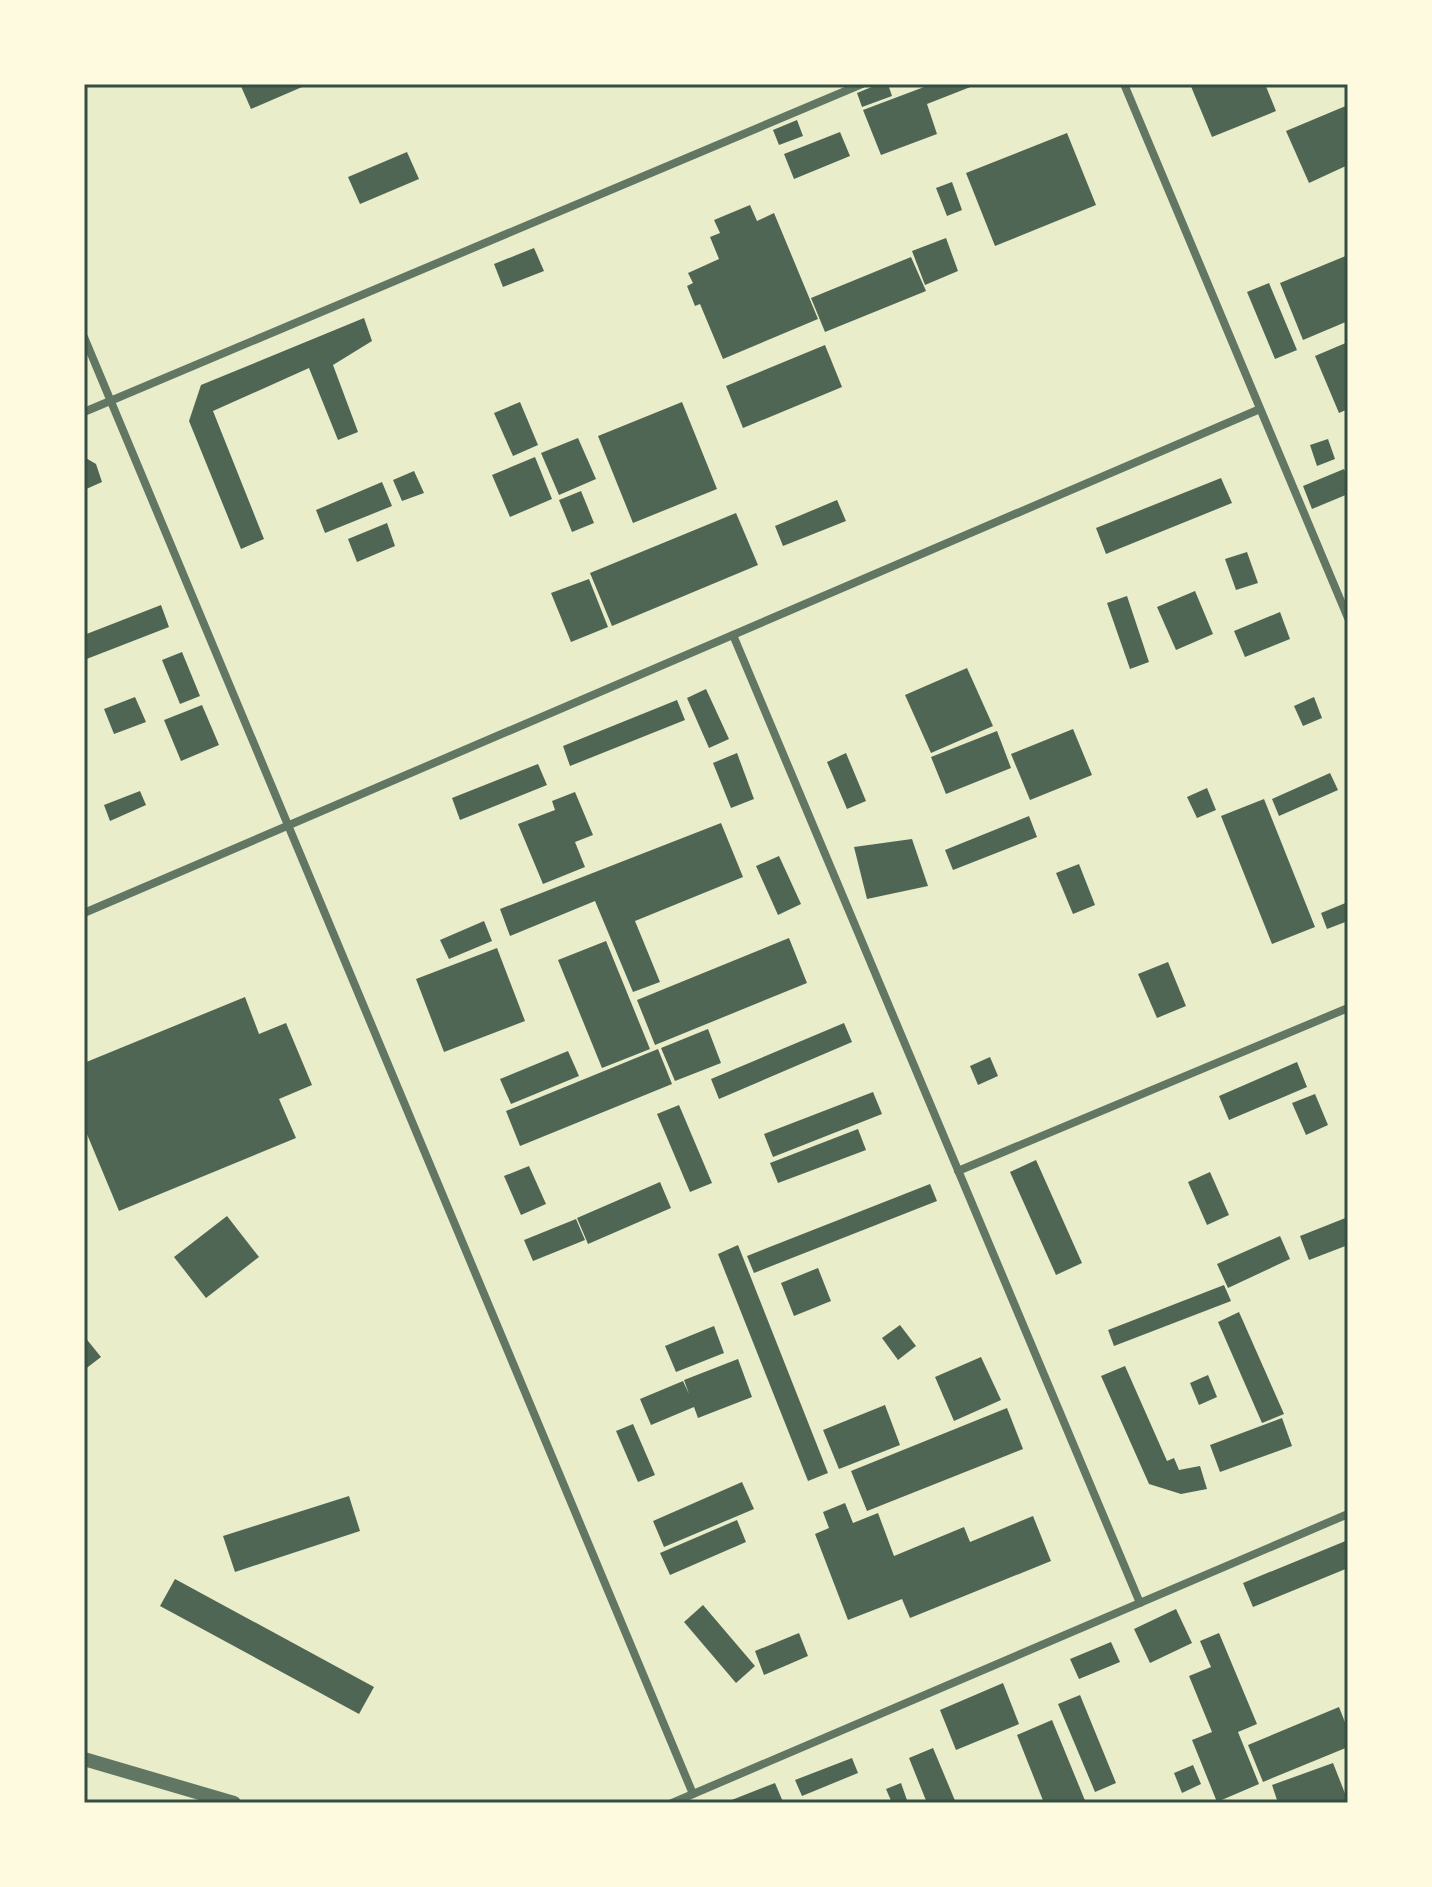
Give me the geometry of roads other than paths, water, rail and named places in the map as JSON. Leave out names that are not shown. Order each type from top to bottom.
[{"type":"street","points":[[84,412],[862,84]]},
{"type":"street","points":[[1124,84],[1348,618]]},
{"type":"street","points":[[84,337],[693,1794]]},
{"type":"street","points":[[84,913],[1260,409]]},
{"type":"street","points":[[733,635],[1140,1603]]},
{"type":"street","points":[[958,1171],[1348,1008]]},
{"type":"street","points":[[672,1803],[1348,1514]]},
{"type":"street","points":[[84,1759],[234,1803]]}]
